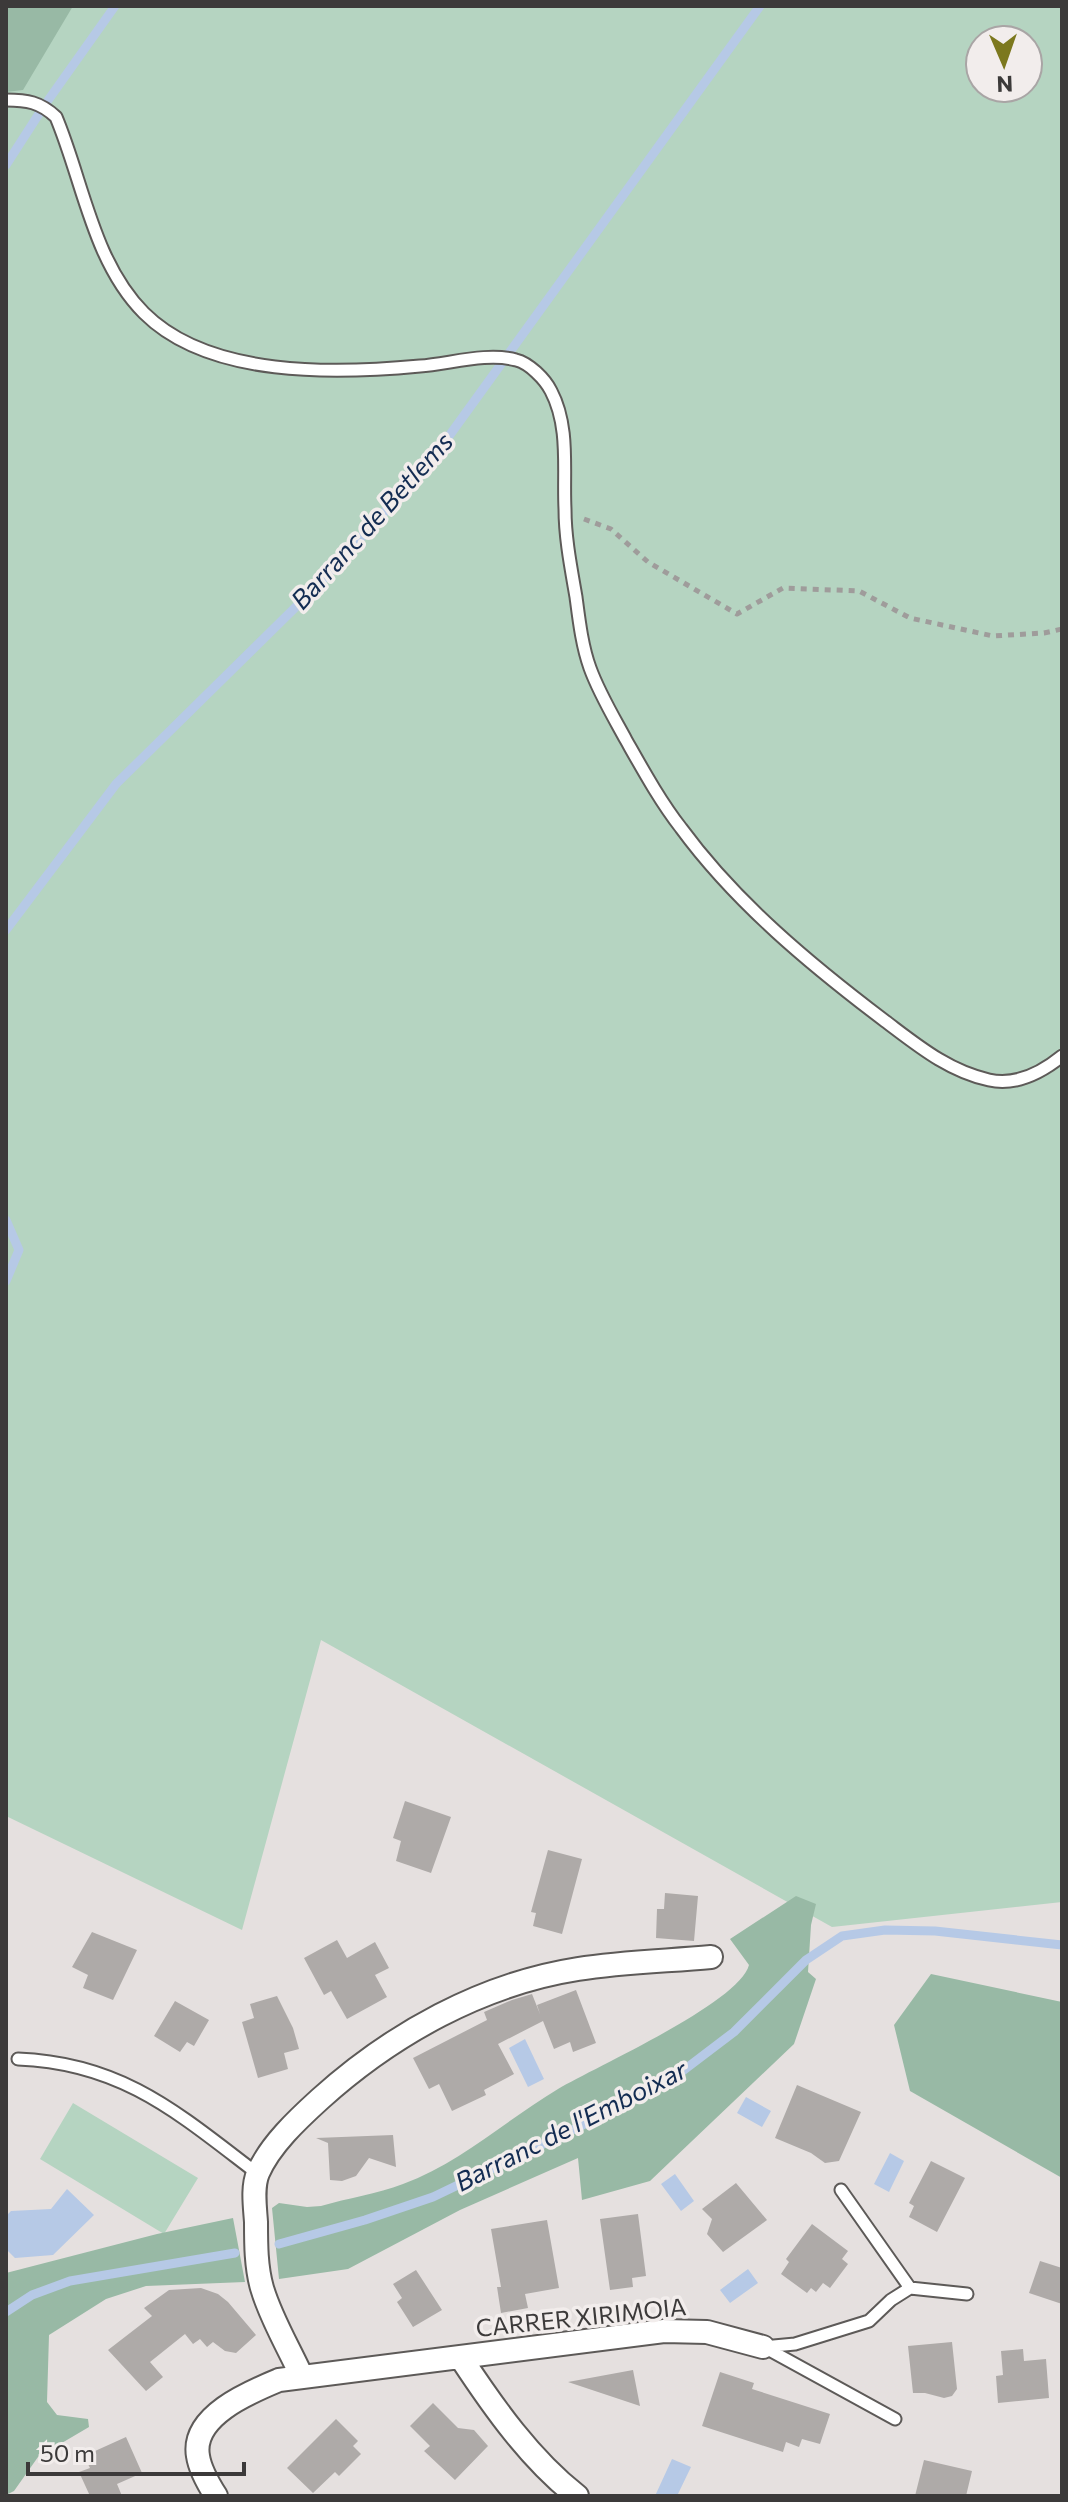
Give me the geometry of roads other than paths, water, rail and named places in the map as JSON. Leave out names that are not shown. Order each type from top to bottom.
[{"type":"street","points":[[302,2377],[262,2288],[257,2255],[255,2209],[258,2174],[284,2136],[333,2087],[390,2045],[455,2007],[512,1985],[577,1969],[711,1957]]},
{"type":"street","name":"CARRER XIRIMOIA","points":[[216,2496],[198,2457],[198,2444],[205,2427],[224,2409],[255,2389],[279,2380],[664,2331],[707,2332],[763,2347]]},
{"type":"street","points":[[461,2358],[529,2449],[577,2496]]},
{"type":"lane","points":[[6,100],[44,106],[56,117],[98,238],[121,282],[157,325],[199,349],[248,362],[338,370],[426,366],[481,358],[514,359],[525,364],[546,383],[564,434],[565,513],[580,625],[589,665],[649,780],[681,828],[748,904],[825,975],[938,1061],[990,1080],[1019,1080],[1045,1070],[1062,1056]]},
{"type":"lane","points":[[18,2059],[51,2060],[76,2065],[135,2088],[176,2112],[258,2174]]},
{"type":"lane","points":[[841,2190],[910,2288]]},
{"type":"lane","points":[[763,2347],[795,2344],[869,2321],[891,2300],[910,2288],[967,2294]]},
{"type":"lane","name":"CARRER XIRIMOIA","points":[[763,2347],[895,2419]]},
{"type":"water","points":[[525,2039],[544,2079],[528,2087],[509,2048]]},
{"type":"water","points":[[746,2097],[771,2111],[762,2127],[737,2113]]},
{"type":"water","points":[[890,2153],[904,2161],[889,2192],[874,2184]]},
{"type":"water","points":[[675,2174],[694,2201],[681,2211],[661,2184]]},
{"type":"water","points":[[67,2189],[94,2215],[53,2255],[15,2258],[6,2249],[6,2216],[11,2211],[51,2209]]},
{"type":"water","points":[[748,2269],[758,2283],[730,2303],[720,2290]]},
{"type":"water","points":[[672,2459],[691,2467],[677,2496],[655,2496]]},
{"type":"waterway","name":"Barranc de l'Emboixar","points":[[6,165],[115,6]]},
{"type":"waterway","name":"Barranc de Betlems","points":[[6,930],[116,784],[316,587],[431,461],[760,6]]},
{"type":"waterway","name":"Barranc de l'Emboixar","points":[[6,1220],[19,1250],[6,1281]]},
{"type":"waterway","name":"Barranc de l'Emboixar","points":[[279,2244],[433,2197],[616,2109],[680,2073],[734,2032],[806,1960],[842,1936],[885,1930],[935,1931],[1062,1945]]},
{"type":"waterway","points":[[6,2312],[32,2295],[70,2281],[235,2253]]}]
